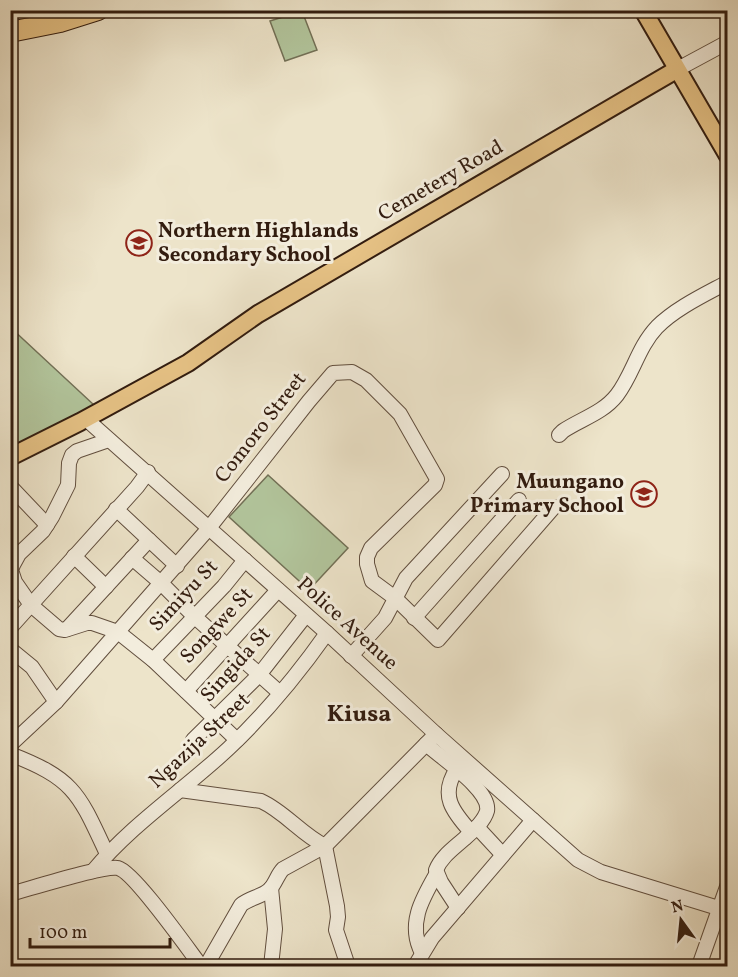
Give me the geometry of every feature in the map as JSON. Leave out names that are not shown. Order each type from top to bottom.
[{"type":"highway","points":[[10,32],[60,22],[98,10]]},
{"type":"main road","points":[[643,10],[728,156]]},
{"type":"main road","name":"Cemetery Road","points":[[10,457],[86,419],[188,363],[258,314],[676,70]]},
{"type":"street","points":[[676,70],[728,42]]},
{"type":"street","points":[[559,435],[597,412],[618,394],[644,342],[657,327],[728,282]]},
{"type":"street","name":"Comoro Street","points":[[10,745],[56,702],[177,566],[333,373],[352,372],[366,380],[400,414],[437,479],[435,485],[371,548],[367,557],[372,581],[394,598]]},
{"type":"street","name":"Police Avenue","points":[[86,419],[327,633],[431,739],[578,860],[601,872],[724,909]]},
{"type":"street","points":[[109,440],[77,451],[72,455],[66,490],[47,525],[19,554],[11,567],[15,582],[31,605],[54,625],[65,630],[87,623],[118,632],[153,660],[237,740]]},
{"type":"street","points":[[10,628],[148,472]]},
{"type":"street","points":[[351,656],[385,618],[406,578],[502,474]]},
{"type":"street","points":[[10,486],[47,525]]},
{"type":"street","points":[[414,618],[519,500]]},
{"type":"street","points":[[394,598],[438,640],[554,507]]},
{"type":"street","points":[[116,509],[177,566]]},
{"type":"street","points":[[65,630],[149,540]]},
{"type":"street","points":[[74,556],[106,587]]},
{"type":"street","points":[[132,558],[280,693]]},
{"type":"street","name":"Simiyu St","points":[[153,660],[245,560]]},
{"type":"street","name":"Songwe St","points":[[186,691],[278,590]]},
{"type":"street","name":"Singida St","points":[[193,740],[259,675],[306,615]]},
{"type":"street","name":"Ngazija Street","points":[[93,871],[107,854],[155,810],[237,740],[301,669],[327,633]]},
{"type":"street","points":[[10,649],[32,667],[56,702]]},
{"type":"street","points":[[272,966],[275,929],[271,888],[278,873],[325,846],[431,739],[486,799],[487,806],[486,815],[437,866],[437,873],[425,895],[415,924],[416,938],[422,953]]},
{"type":"street","points":[[10,754],[64,781],[86,809],[107,854]]},
{"type":"street","points":[[457,769],[450,781],[450,803],[458,817],[502,854]]},
{"type":"street","points":[[180,790],[261,801],[325,846],[337,906],[336,930],[348,966]]},
{"type":"street","points":[[415,966],[432,938],[532,820]]},
{"type":"street","points":[[12,893],[115,867],[126,872],[201,966]]},
{"type":"street","points":[[437,873],[458,908]]},
{"type":"street","points":[[699,966],[724,909],[728,884]]},
{"type":"street","points":[[206,966],[241,905],[271,888]]},
{"type":"green space","points":[[302,11],[317,50],[285,61],[270,21]]},
{"type":"green space","points":[[10,327],[94,405],[11,450],[10,450]]},
{"type":"green space","points":[[268,475],[348,548],[309,590],[229,517]]},
{"type":"place","name":"Northern Highlands Secondary School","points":[[139,243]]},
{"type":"place","name":"Muungano Primary School","points":[[644,494]]},
{"type":"district","name":"Kiusa","points":[[359,715]]}]
